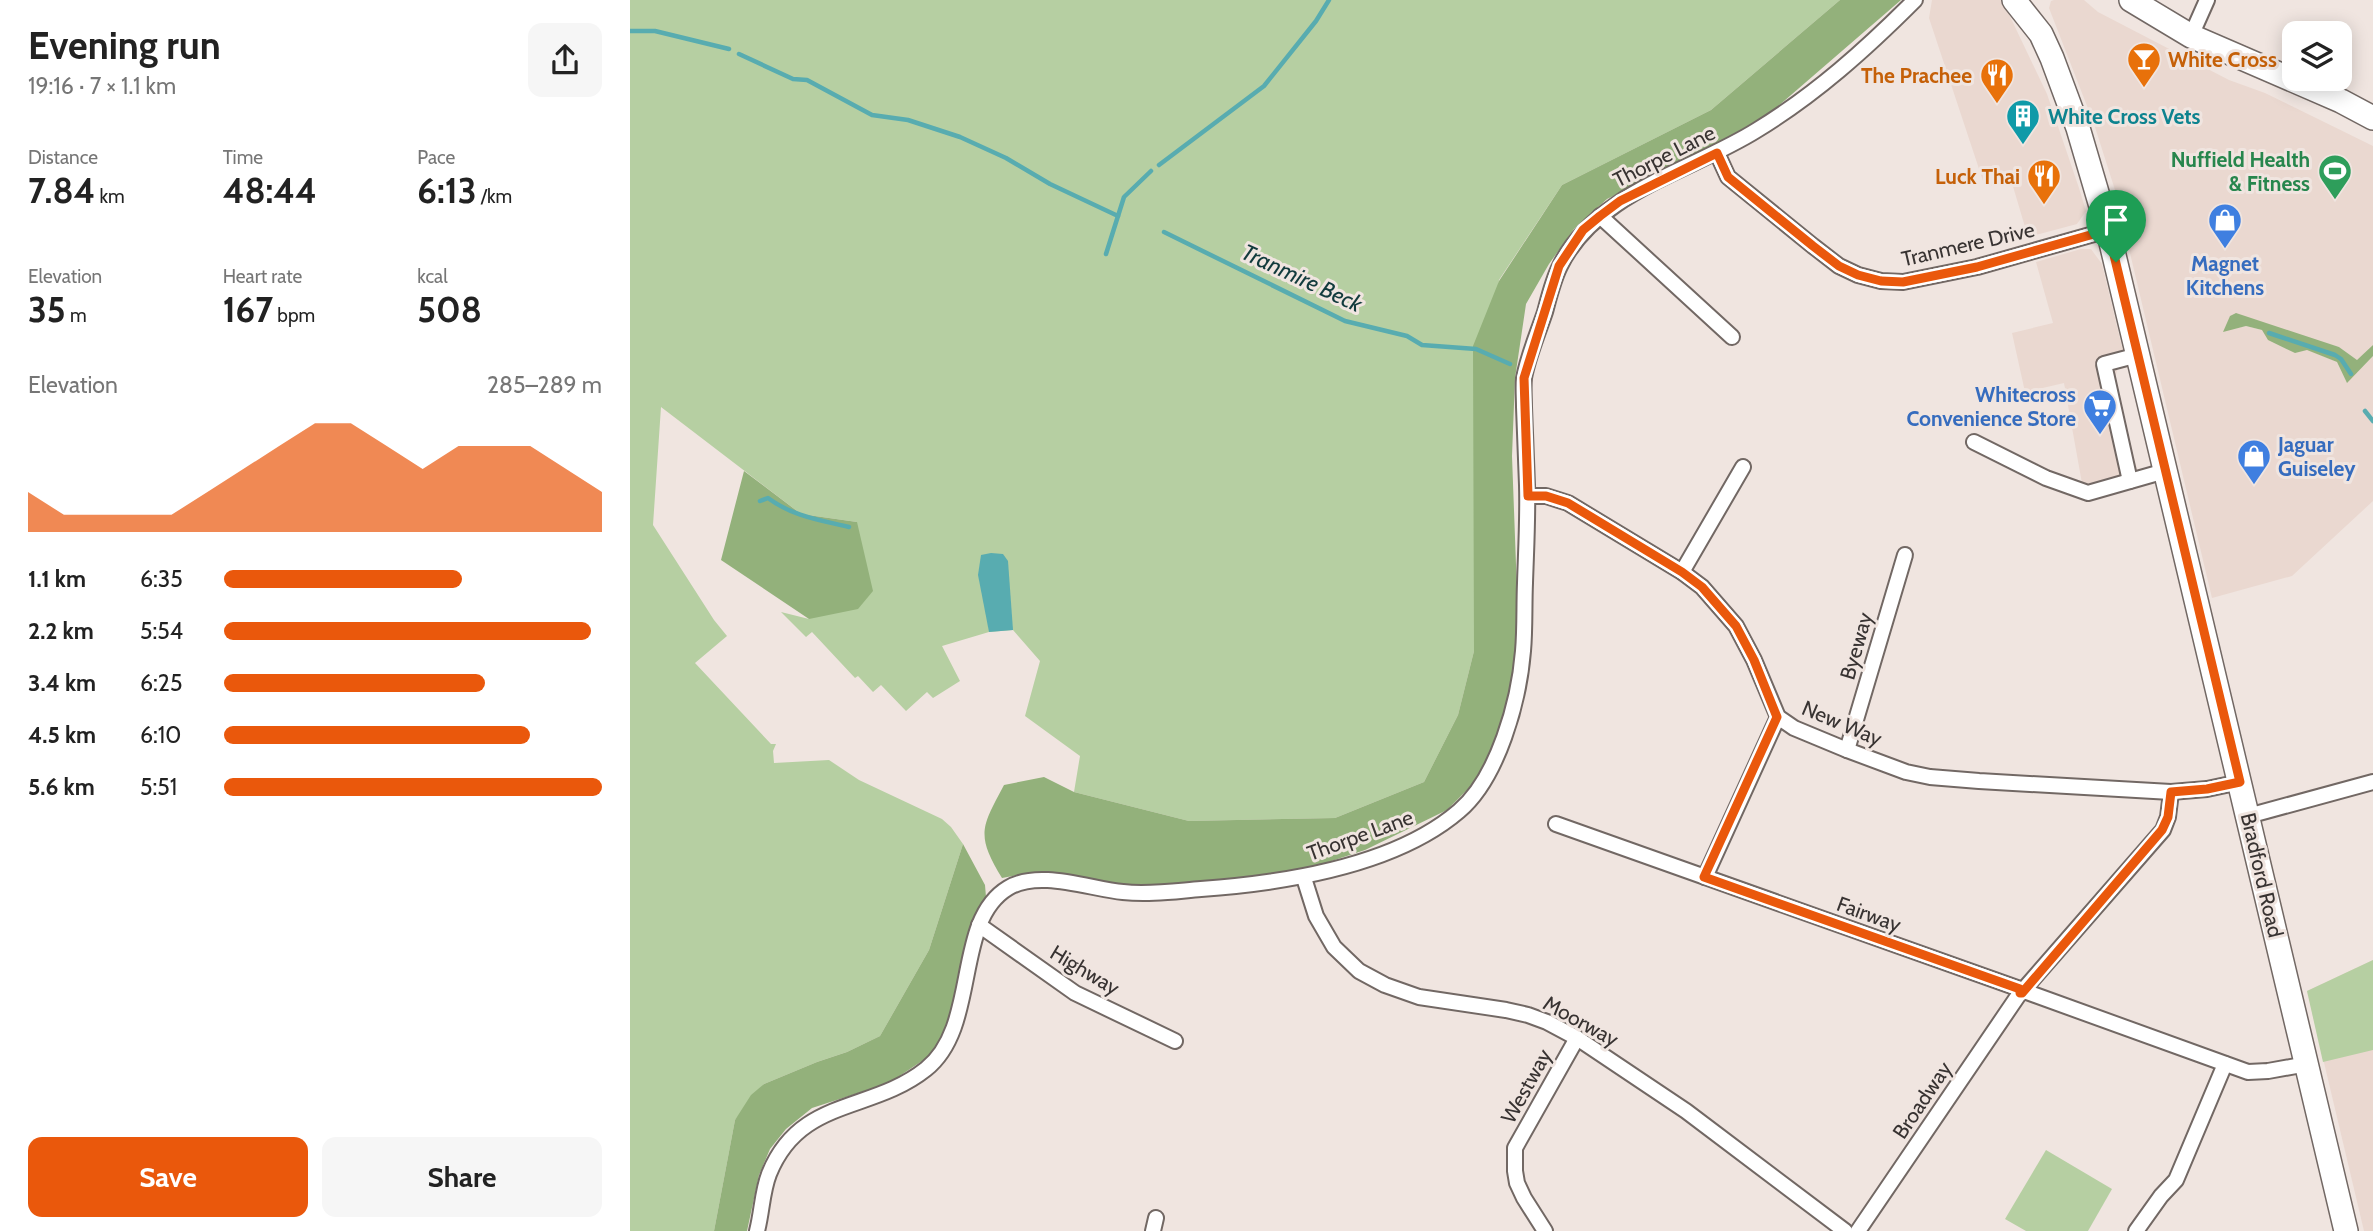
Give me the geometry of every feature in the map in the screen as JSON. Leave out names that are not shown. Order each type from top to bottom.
[{"type":"main road","name":"Bradford Road","points":[[2014,0],[2041,34],[2078,128],[2108,230],[2346,1231]]},
{"type":"main road","name":"Bradford Road","points":[[2039,0],[2041,34]]},
{"type":"main road","points":[[2131,0],[2191,36],[2341,101],[2373,118]]},
{"type":"street","name":"Thorpe Lane","points":[[757,1231],[768,1176],[778,1156],[802,1127],[836,1108],[874,1098],[914,1079],[938,1060],[954,1029],[979,925],[984,914],[1008,888],[1020,883],[1039,881],[1068,882],[1122,892],[1158,893],[1304,878],[1380,854],[1434,831],[1478,794],[1496,757],[1511,716],[1523,656],[1528,496],[1524,378],[1559,266],[1583,230],[1620,201],[1717,153],[1803,101],[1864,50],[1915,0]]},
{"type":"street","points":[[2191,36],[2207,0]]},
{"type":"street","name":"Tranmere Drive","points":[[1717,153],[1728,177],[1813,246],[1839,266],[1881,281],[1903,282],[1977,267],[2108,230]]},
{"type":"street","points":[[1600,216],[1732,337]]},
{"type":"street","points":[[2130,481],[2104,364],[2138,355]]},
{"type":"street","points":[[1974,442],[2046,478],[2088,493],[2165,471]]},
{"type":"street","points":[[1682,572],[1743,467]]},
{"type":"street","name":"New Way","points":[[1528,496],[1546,496],[1568,503],[1702,587],[1736,626],[1754,660],[1777,717],[1794,728],[1847,750],[1906,772],[1930,777],[2171,792],[2207,789],[2240,782]]},
{"type":"street","name":"Byeway","points":[[1847,750],[1905,555]]},
{"type":"street","points":[[1704,877],[1777,717]]},
{"type":"street","points":[[2248,816],[2373,782]]},
{"type":"street","name":"Broadway","points":[[1858,1231],[2022,990],[2162,830],[2168,817],[2171,792]]},
{"type":"street","name":"Fairway","points":[[1556,824],[2248,1072],[2307,1065]]},
{"type":"street","name":"Moorway","points":[[1304,878],[1316,916],[1334,947],[1359,971],[1384,985],[1419,997],[1528,1014],[1577,1038],[1686,1111],[1845,1231]]},
{"type":"street","name":"Highway","points":[[979,925],[1075,993],[1175,1041]]},
{"type":"street","name":"Westway","points":[[1545,1231],[1517,1183],[1516,1148],[1577,1038]]},
{"type":"street","points":[[2136,1231],[2176,1180],[2225,1064]]},
{"type":"shaded area","points":[[1932,0],[2001,0],[2005,6],[2047,94],[2079,188],[2086,211],[2077,224],[2028,237],[2012,183],[1985,187],[1929,18]]},
{"type":"shaded area","points":[[2054,0],[2084,0],[2098,12],[2229,80],[2265,93],[2373,146],[2373,345],[2358,361],[2339,347],[2231,316],[2224,331],[2246,326],[2262,330],[2337,362],[2347,382],[2373,356],[2373,501],[2292,576],[2212,598],[2115,190],[2094,124],[2049,8]]},
{"type":"shaded area","points":[[2081,249],[2091,249],[2102,264],[2123,351],[2115,378],[2143,486],[2085,500],[2064,383],[2025,392],[2012,333],[2053,323],[2036,262]]},
{"type":"shaded area","points":[[2373,960],[2373,1231],[2364,1231],[2307,991]]},
{"type":"green space","points":[[630,0],[1840,0],[1711,110],[1562,185],[1499,280],[1475,508],[1474,651],[1458,715],[1424,782],[1335,818],[1189,821],[1074,792],[1080,756],[1025,716],[1040,661],[1013,630],[989,632],[942,646],[960,681],[933,698],[927,692],[906,711],[881,685],[873,692],[858,676],[855,678],[812,632],[806,637],[781,612],[809,619],[857,522],[801,514],[661,407],[653,525],[727,636],[695,663],[771,744],[776,744],[773,751],[774,763],[829,760],[859,780],[942,819],[963,844],[929,950],[880,1036],[847,1052],[764,1084],[735,1120],[714,1231],[630,1231]]},
{"type":"green space","points":[[1840,0],[1901,0],[1769,114],[1686,161],[1607,199],[1574,229],[1549,264],[1526,304],[1515,378],[1512,456],[1519,646],[1507,708],[1482,775],[1447,810],[1365,850],[1301,871],[1176,892],[1024,874],[1002,878],[988,851],[985,832],[990,812],[1004,785],[1044,777],[1074,792],[1189,821],[1335,818],[1424,782],[1458,715],[1474,651],[1473,346],[1499,281],[1562,185],[1711,110]]},
{"type":"green space","points":[[2236,313],[2339,347],[2357,360],[2373,345],[2373,356],[2347,383],[2337,362],[2307,350],[2295,353],[2268,340],[2262,330],[2246,326],[2223,332],[2230,316]]},
{"type":"green space","points":[[744,471],[801,514],[857,522],[873,591],[858,609],[809,619],[721,560]]},
{"type":"green space","points":[[963,844],[985,885],[986,897],[974,923],[947,1030],[931,1055],[889,1083],[812,1108],[786,1129],[770,1149],[759,1175],[747,1231],[714,1231],[735,1120],[751,1095],[764,1084],[847,1052],[880,1036],[929,950]]},
{"type":"green space","points":[[2373,960],[2373,1050],[2323,1062],[2307,991]]},
{"type":"green space","points":[[2046,1150],[2112,1189],[2088,1231],[2026,1231],[2005,1219]]},
{"type":"water","points":[[1003,554],[1008,561],[1013,630],[989,632],[978,575],[981,555]]},
{"type":"waterway","points":[[1159,165],[1264,86],[1316,21],[1329,0]]},
{"type":"waterway","points":[[630,31],[655,31],[729,49]]},
{"type":"waterway","points":[[739,54],[793,79],[807,80],[872,115],[908,120],[960,137],[1118,216]]},
{"type":"waterway","points":[[1106,254],[1124,197],[1151,171]]},
{"type":"waterway","name":"Tranmire Beck","points":[[1164,232],[1345,321],[1407,336],[1422,345],[1476,349],[1510,364]]},
{"type":"waterway","name":"Tranmire Beck","points":[[2269,333],[2335,355],[2351,374]]},
{"type":"waterway","name":"Tranmire Beck","points":[[2365,411],[2373,421]]},
{"type":"waterway","points":[[760,501],[768,498],[797,513],[849,527]]},
{"type":"place","name":"White Cross","points":[[2144,89]]},
{"type":"place","name":"The Prachee","points":[[1997,105]]},
{"type":"place","name":"White Cross Vets","points":[[2023,146]]},
{"type":"place","name":"Nuffield Health & Fitness","points":[[2335,201]]},
{"type":"place","name":"Luck Thai","points":[[2044,206]]},
{"type":"place","name":"Magnet Kitchens","points":[[2225,250]]},
{"type":"place","name":"Whitecross Convenience Store","points":[[2100,436]]},
{"type":"place","name":"Jaguar Guiseley","points":[[2254,486]]},
{"type":"route","points":[[1717,153],[1728,177],[1839,266],[1858,275],[1881,281],[1903,282],[1977,267],[2108,230],[2116,262],[2240,782],[2189,792],[2171,792],[2168,817],[2162,830],[2024,992],[2020,993],[2020,989],[1704,877],[1777,717],[1754,660],[1736,626],[1702,587],[1682,572],[1568,503],[1546,496],[1528,496],[1524,378],[1559,266],[1583,230],[1620,201],[1717,153]]}]
